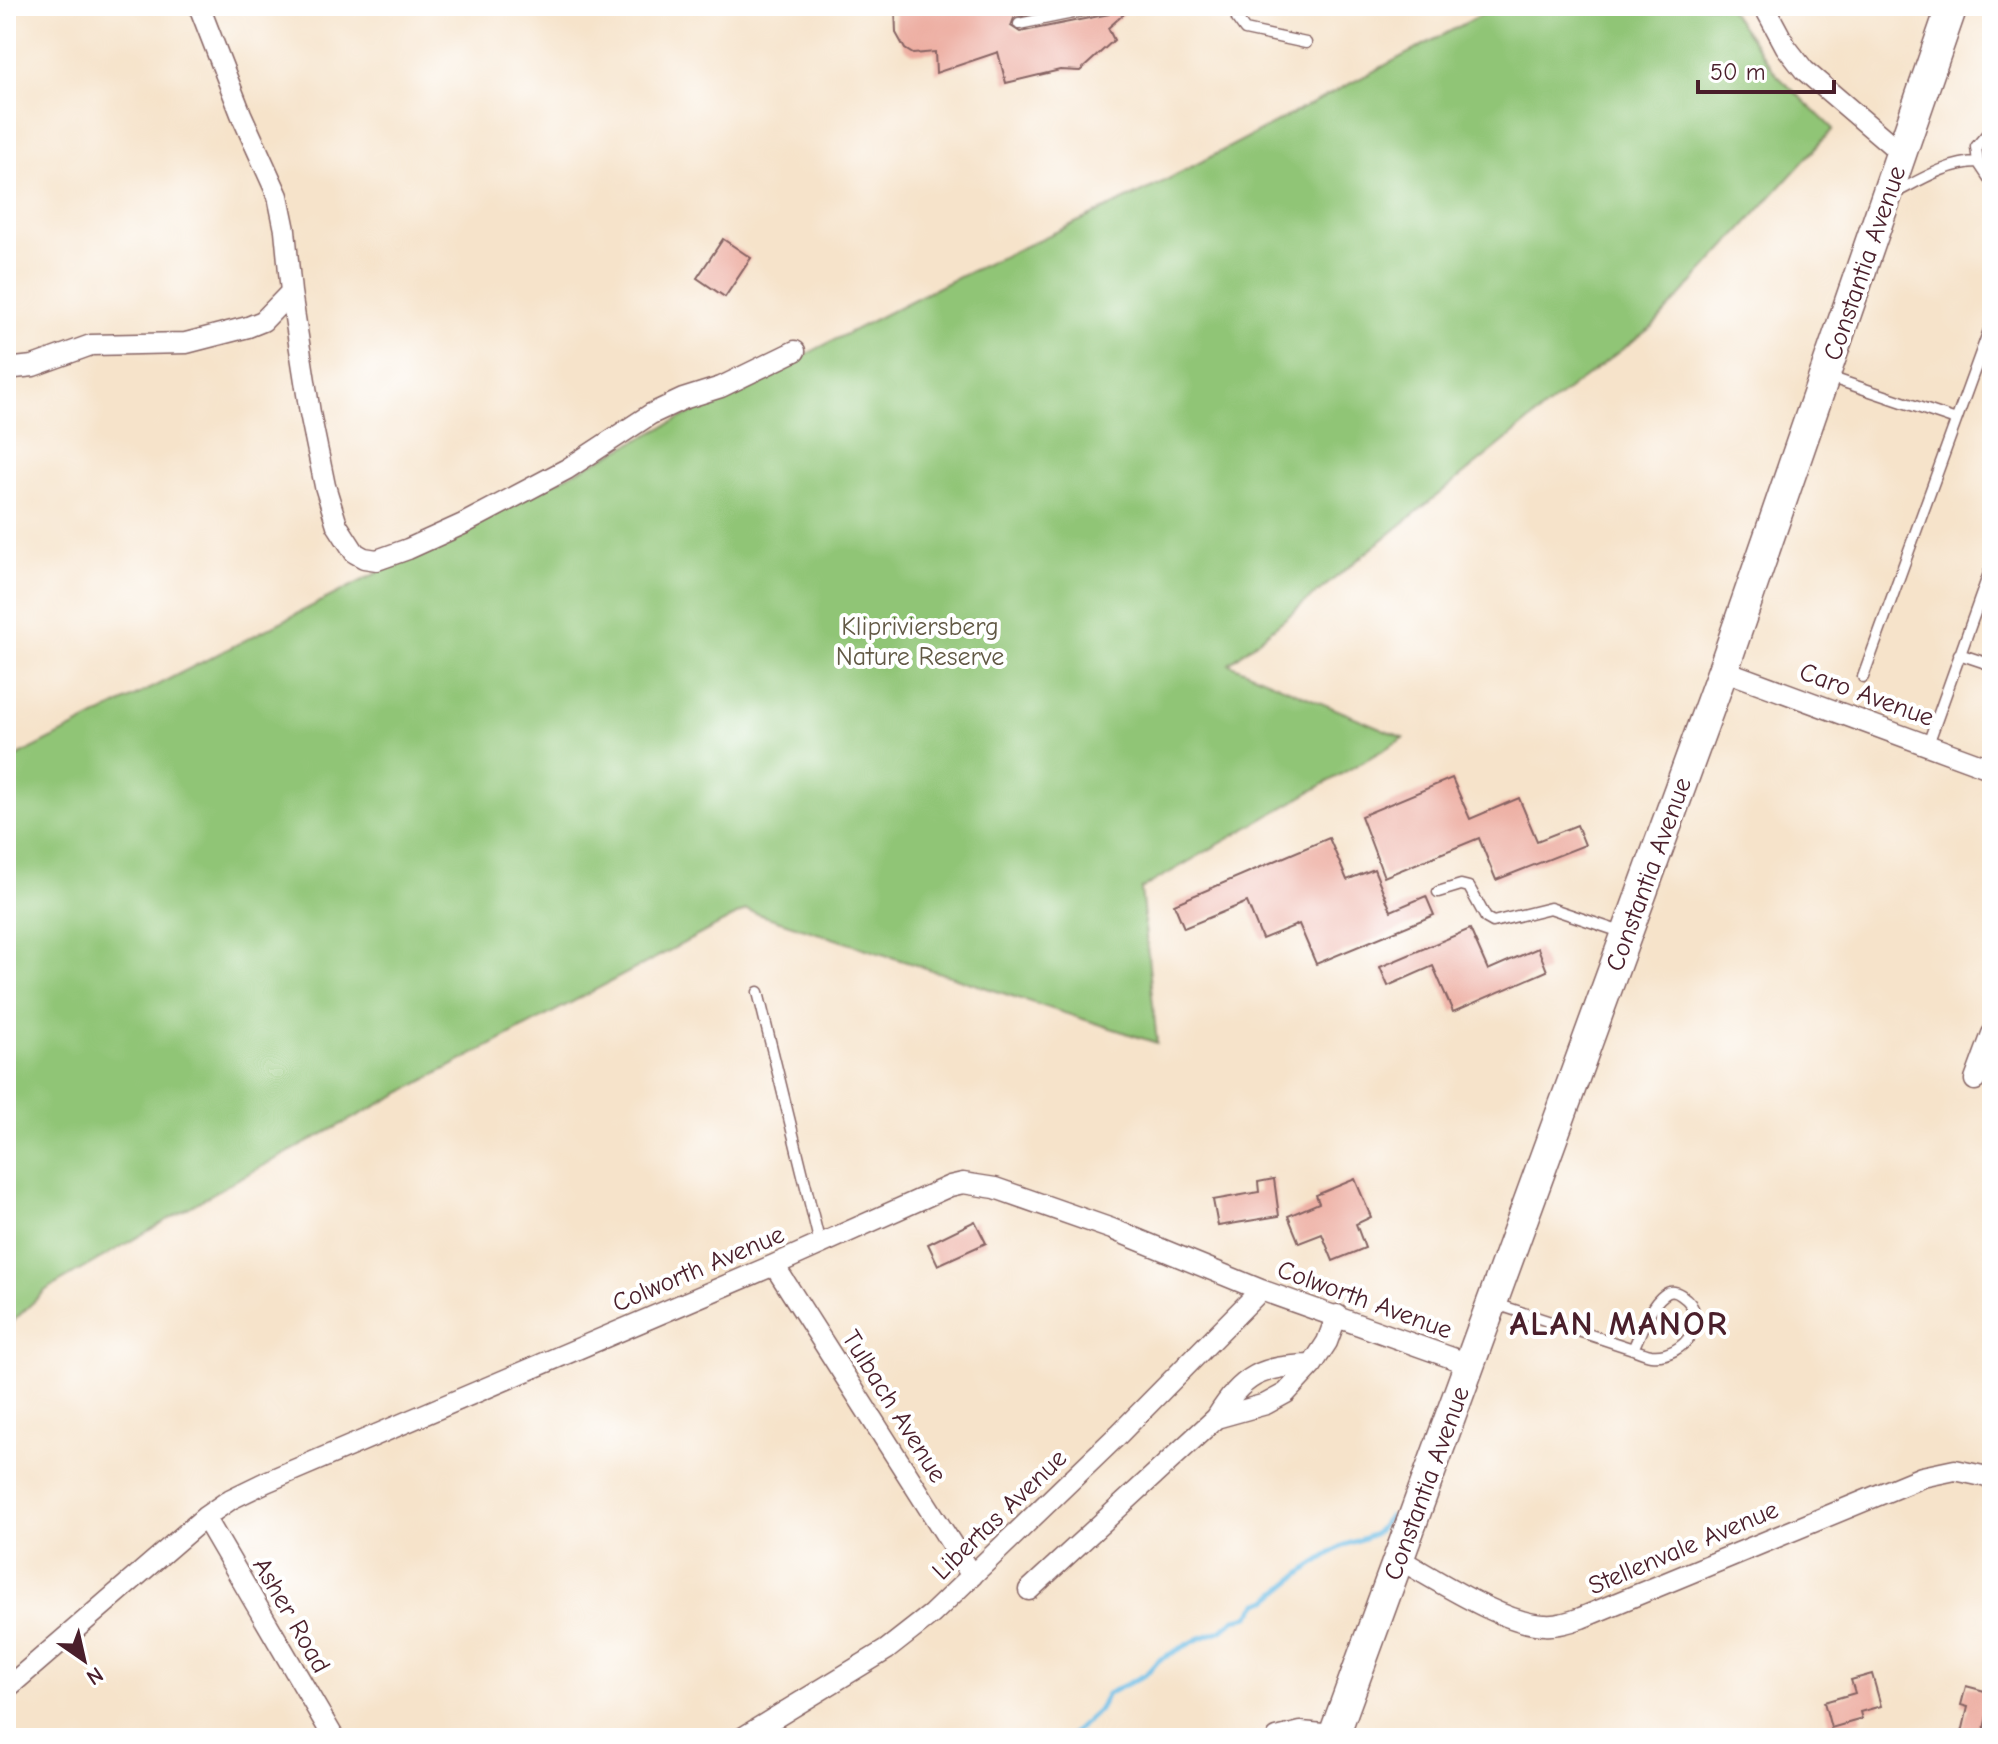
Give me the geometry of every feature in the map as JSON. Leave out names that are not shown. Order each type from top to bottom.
[{"type":"street","points":[[199,6],[241,114],[278,196],[310,413],[325,486],[337,525],[355,553],[377,560],[433,538],[592,453],[651,414],[683,399],[721,387],[795,351]]},
{"type":"street","points":[[1764,6],[1786,47],[1804,70],[1901,153]]},
{"type":"street","name":"Constantia Avenue","points":[[1333,1736],[1723,670],[1952,6]]},
{"type":"street","points":[[6,369],[33,366],[91,345],[186,343],[248,327],[263,321],[291,292]]},
{"type":"street","name":"Caro Avenue","points":[[1723,670],[1992,769]]},
{"type":"street","points":[[1975,1080],[1992,1034]]},
{"type":"street","name":"Colworth Avenue","points":[[6,1689],[205,1517],[231,1499],[963,1183],[985,1185],[1112,1229],[1261,1290],[1469,1364]]},
{"type":"street","name":"Tulbach Avenue","points":[[774,1265],[972,1576]]},
{"type":"street","name":"Libertas Avenue","points":[[742,1738],[886,1650],[932,1614],[1119,1434],[1261,1290]]},
{"type":"street","points":[[1216,1418],[1266,1404],[1286,1393],[1312,1365],[1327,1342],[1337,1315]]},
{"type":"street","points":[[1029,1590],[1216,1418],[1230,1395],[1263,1371],[1281,1365],[1312,1365]]},
{"type":"street","name":"Stellenvale Avenue","points":[[1399,1559],[1516,1620],[1546,1626],[1581,1618],[1922,1477],[1955,1470],[1992,1478]]},
{"type":"street","name":"Asher Road","points":[[205,1517],[334,1738]]},
{"type":"street","points":[[1277,1738],[1301,1732],[1333,1736]]},
{"type":"lane","points":[[1019,24],[1107,6]]},
{"type":"lane","points":[[1241,6],[1237,19],[1245,30],[1306,43]]},
{"type":"lane","points":[[1992,128],[1976,147],[1978,162],[1992,183]]},
{"type":"lane","points":[[1886,198],[1939,171],[1978,162]]},
{"type":"lane","points":[[1863,677],[1992,322]]},
{"type":"lane","points":[[1826,376],[1956,420]]},
{"type":"lane","points":[[1928,744],[1992,565]]},
{"type":"lane","points":[[1959,654],[1992,665]]},
{"type":"lane","points":[[1438,892],[1461,885],[1469,887],[1486,918],[1493,922],[1550,908],[1626,934]]},
{"type":"lane","points":[[758,992],[820,1244]]},
{"type":"lane","points":[[1491,1302],[1650,1355],[1670,1351],[1689,1340],[1696,1322],[1692,1306],[1676,1292],[1663,1295],[1633,1349]]},
{"type":"green space","name":"Klipriviersberg Nature Reserve","points":[[1498,6],[1727,6],[1778,76],[1833,129],[1653,326],[1555,400],[1229,664],[1404,738],[1141,889],[1157,1043],[746,910],[238,1179],[46,1290],[6,1328],[6,762],[950,281],[1155,186]]},
{"type":"building","points":[[895,6],[1067,6],[1014,18],[1011,26],[1020,32],[1109,14],[1115,6],[1133,6],[1108,28],[1114,40],[1080,71],[1060,70],[1006,83],[998,52],[936,73],[935,52],[913,54],[905,49],[896,33]]},
{"type":"building","points":[[723,239],[751,258],[725,297],[697,278]]},
{"type":"building","points":[[1452,778],[1470,819],[1519,798],[1537,841],[1577,825],[1585,845],[1496,880],[1479,838],[1384,877],[1361,816]]},
{"type":"building","points":[[1329,838],[1347,880],[1374,869],[1391,911],[1426,896],[1434,915],[1316,964],[1299,924],[1262,939],[1247,902],[1184,928],[1174,904]]},
{"type":"building","points":[[1470,929],[1488,970],[1538,948],[1547,971],[1453,1012],[1433,966],[1388,986],[1380,967]]},
{"type":"building","points":[[1274,1179],[1279,1216],[1218,1226],[1213,1200],[1259,1192],[1258,1182]]},
{"type":"building","points":[[1355,1179],[1371,1217],[1356,1224],[1365,1248],[1333,1261],[1322,1234],[1299,1243],[1288,1216],[1319,1203],[1316,1195]]},
{"type":"building","points":[[975,1221],[986,1243],[938,1265],[928,1244]]},
{"type":"building","points":[[1872,1674],[1881,1706],[1860,1712],[1862,1719],[1831,1728],[1824,1702],[1855,1693],[1851,1680]]},
{"type":"building","points":[[1966,1686],[1992,1693],[1982,1738],[1967,1738],[1968,1734],[1962,1733],[1968,1707],[1961,1705]]},
{"type":"waterway","points":[[1068,1738],[1098,1711],[1107,1694],[1145,1675],[1159,1660],[1220,1631],[1236,1619],[1249,1616],[1259,1603],[1268,1600],[1311,1566],[1342,1546],[1375,1534],[1389,1516]]},
{"type":"district","name":"ALAN MANOR","points":[[1619,1323]]}]
